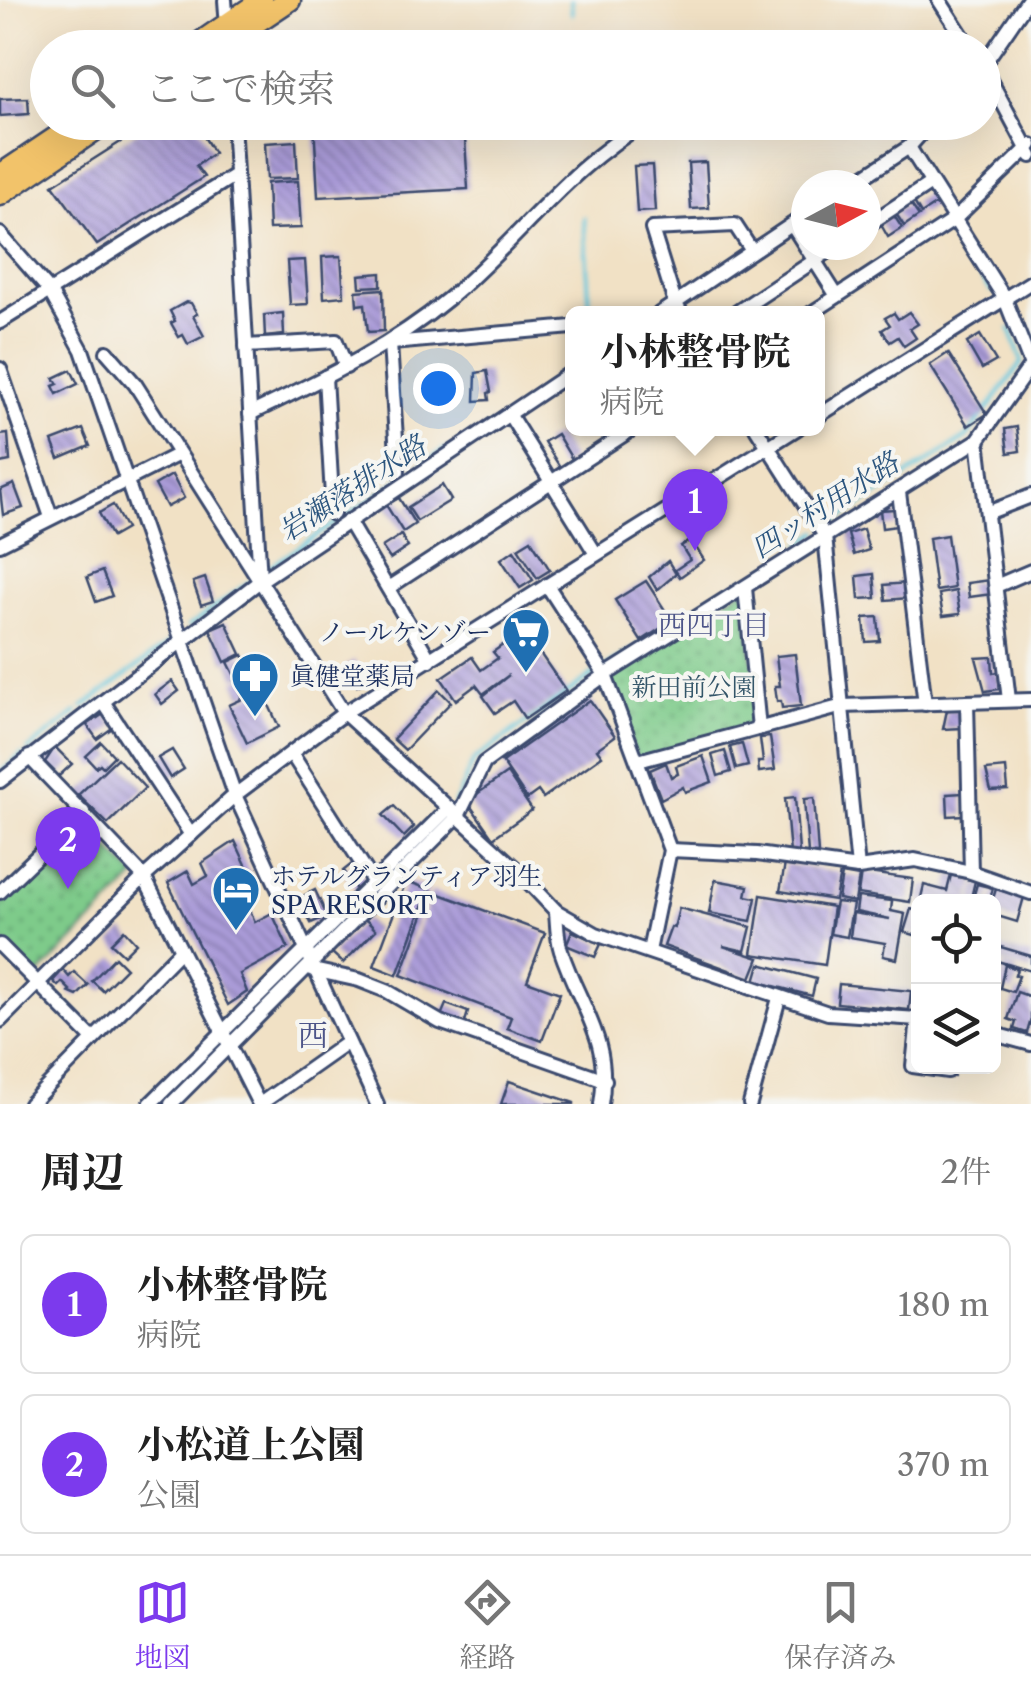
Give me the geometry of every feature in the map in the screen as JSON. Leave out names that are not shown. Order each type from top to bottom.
[{"type":"highway","points":[[234,30],[262,0]]},
{"type":"highway","points":[[241,30],[290,0]]},
{"type":"highway","points":[[0,175],[52,140]]},
{"type":"highway","points":[[0,195],[81,140]]},
{"type":"street","points":[[225,0],[225,30]]},
{"type":"street","points":[[939,0],[958,30]]},
{"type":"street","points":[[1001,40],[1028,0]]},
{"type":"street","points":[[822,306],[954,219],[1030,150],[1001,97]]},
{"type":"street","points":[[234,140],[260,581]]},
{"type":"street","points":[[250,414],[390,343],[450,298],[622,140]]},
{"type":"street","points":[[874,170],[915,140]]},
{"type":"street","points":[[150,1104],[309,961],[454,812],[484,763],[606,675],[978,440],[1031,365],[1005,299],[909,147]]},
{"type":"street","points":[[0,322],[235,175]]},
{"type":"street","points":[[881,216],[931,183]]},
{"type":"street","points":[[677,306],[652,229],[735,225],[752,251]]},
{"type":"street","points":[[681,306],[791,226]]},
{"type":"street","points":[[0,234],[49,290],[82,350],[235,795],[377,1104]]},
{"type":"street","points":[[746,306],[815,260],[838,296]]},
{"type":"street","points":[[825,412],[1031,282]]},
{"type":"street","points":[[390,343],[565,328]]},
{"type":"street","points":[[246,346],[336,341],[346,367]]},
{"type":"street","points":[[390,343],[398,471]]},
{"type":"street","points":[[107,352],[135,384],[344,712],[556,911],[596,934],[828,1013],[911,1019]]},
{"type":"street","points":[[0,369],[51,517]]},
{"type":"street","points":[[325,377],[333,514]]},
{"type":"street","points":[[0,781],[260,581],[565,377]]},
{"type":"street","points":[[509,414],[596,554]]},
{"type":"street","points":[[388,588],[622,436]]},
{"type":"street","points":[[761,436],[825,536],[858,868]]},
{"type":"street","points":[[0,1021],[144,877],[235,795],[344,712],[785,436]]},
{"type":"street","points":[[978,440],[1010,700]]},
{"type":"street","points":[[0,544],[179,454]]},
{"type":"street","points":[[899,492],[925,704]]},
{"type":"street","points":[[987,513],[1031,496]]},
{"type":"street","points":[[348,521],[430,660]]},
{"type":"street","points":[[996,586],[1031,571]]},
{"type":"street","points":[[547,585],[606,675],[670,850],[649,951]]},
{"type":"street","points":[[745,588],[758,728]]},
{"type":"street","points":[[638,762],[843,706],[1031,700]]},
{"type":"street","points":[[968,702],[971,872]]},
{"type":"street","points":[[104,703],[191,835]]},
{"type":"street","points":[[291,753],[374,882]]},
{"type":"street","points":[[29,757],[144,877],[260,1104],[348,1042]]},
{"type":"street","points":[[0,892],[83,812]]},
{"type":"street","points":[[309,961],[374,882],[454,812]]},
{"type":"street","points":[[670,850],[757,854],[858,868],[915,860],[971,872],[1031,893]]},
{"type":"street","points":[[556,911],[560,948],[600,1040],[605,1080],[601,1104]]},
{"type":"street","points":[[0,945],[93,1040]]},
{"type":"street","points":[[30,1104],[181,950]]},
{"type":"street","points":[[309,961],[387,991],[440,1022],[605,1080]]},
{"type":"street","points":[[750,1104],[779,998]]},
{"type":"street","points":[[1001,1036],[1031,1044]]},
{"type":"street","points":[[170,1104],[227,1038]]},
{"type":"green space","name":"新田前公園","points":[[745,588],[759,728],[638,761],[605,675]]},
{"type":"green space","points":[[82,820],[136,877],[38,976],[0,938],[0,902]]},
{"type":"building","points":[[28,98],[29,114],[0,116],[0,99]]},
{"type":"building","points":[[124,140],[206,140],[214,153],[196,166],[204,177],[97,245],[53,185]]},
{"type":"building","points":[[315,140],[465,140],[468,189],[318,197]]},
{"type":"building","points":[[296,141],[298,178],[267,179],[265,143]]},
{"type":"building","points":[[706,162],[709,208],[691,209],[688,163]]},
{"type":"building","points":[[652,165],[655,211],[637,212],[634,166]]},
{"type":"building","points":[[298,181],[301,228],[269,229],[267,183]]},
{"type":"building","points":[[930,191],[938,203],[921,214],[914,202]]},
{"type":"building","points":[[910,203],[919,216],[904,226],[895,212]]},
{"type":"building","points":[[893,214],[902,228],[888,237],[881,222]]},
{"type":"building","points":[[341,256],[344,296],[324,298],[322,257]]},
{"type":"building","points":[[305,260],[308,304],[290,305],[287,261]]},
{"type":"building","points":[[381,273],[381,286],[360,287],[359,275]]},
{"type":"building","points":[[383,289],[384,331],[368,332],[365,304],[357,305],[356,291]]},
{"type":"building","points":[[191,303],[197,314],[193,316],[204,336],[188,344],[171,323],[175,321],[170,311]]},
{"type":"building","points":[[909,312],[918,324],[910,329],[916,338],[904,346],[898,337],[890,342],[882,330],[890,325],[885,318],[894,313],[898,319]]},
{"type":"building","points":[[283,313],[284,335],[265,337],[264,315]]},
{"type":"building","points":[[980,335],[996,361],[982,369],[967,343]]},
{"type":"building","points":[[948,353],[987,414],[968,426],[930,365]]},
{"type":"building","points":[[71,370],[78,384],[57,394],[54,378]]},
{"type":"building","points":[[487,371],[489,400],[475,401],[476,373]]},
{"type":"building","points":[[1017,427],[1020,451],[1008,453],[1005,429]]},
{"type":"building","points":[[83,429],[90,446],[59,459],[52,441]]},
{"type":"building","points":[[8,434],[10,461],[0,463],[0,435]]},
{"type":"building","points":[[557,434],[572,459],[560,467],[544,442]]},
{"type":"building","points":[[172,475],[184,498],[167,507],[155,485]]},
{"type":"building","points":[[14,484],[23,508],[3,515],[0,490]]},
{"type":"building","points":[[442,485],[451,500],[417,521],[408,507]]},
{"type":"building","points":[[399,498],[415,524],[403,532],[386,505]]},
{"type":"building","points":[[113,505],[126,529],[112,537],[99,513]]},
{"type":"building","points":[[895,509],[897,526],[882,528],[880,510]]},
{"type":"building","points":[[863,529],[869,550],[854,555],[848,534]]},
{"type":"building","points":[[401,535],[408,547],[390,559],[382,547]]},
{"type":"building","points":[[947,535],[954,588],[936,591],[929,538]]},
{"type":"building","points":[[531,540],[550,570],[537,578],[518,548]]},
{"type":"building","points":[[691,540],[704,560],[680,577],[675,570],[690,560],[681,546]]},
{"type":"building","points":[[514,550],[533,580],[520,588],[501,559]]},
{"type":"building","points":[[668,561],[676,574],[657,590],[649,577]]},
{"type":"building","points":[[102,571],[112,596],[96,602],[87,577]]},
{"type":"building","points":[[874,574],[876,598],[859,599],[857,576]]},
{"type":"building","points":[[205,578],[213,601],[201,605],[193,582]]},
{"type":"building","points":[[990,580],[992,594],[969,597],[967,583]]},
{"type":"building","points":[[646,581],[672,621],[641,641],[615,600]]},
{"type":"building","points":[[907,583],[908,598],[886,600],[884,585]]},
{"type":"building","points":[[956,591],[960,614],[943,616],[939,594]]},
{"type":"building","points":[[878,617],[880,641],[866,642],[864,618]]},
{"type":"building","points":[[226,622],[241,654],[225,662],[210,629]]},
{"type":"building","points":[[524,630],[566,691],[525,719],[513,701],[495,713],[483,696],[509,675],[483,694],[476,685],[456,700],[441,678],[472,657],[481,670],[498,658],[493,652]]},
{"type":"building","points":[[795,654],[801,706],[782,708],[775,686],[780,686],[776,656]]},
{"type":"building","points":[[243,655],[251,671],[236,678],[228,662]]},
{"type":"building","points":[[992,657],[1000,689],[985,691],[976,658]]},
{"type":"building","points":[[354,660],[367,681],[357,686],[345,666]]},
{"type":"building","points":[[253,673],[260,688],[242,696],[235,681]]},
{"type":"building","points":[[172,681],[179,691],[162,704],[155,694]]},
{"type":"building","points":[[262,690],[279,727],[247,743],[229,705]]},
{"type":"building","points":[[439,690],[451,702],[405,750],[393,739]]},
{"type":"building","points":[[590,700],[615,736],[597,749],[602,756],[543,798],[538,791],[527,799],[502,762]]},
{"type":"building","points":[[962,709],[963,728],[943,729],[947,710]]},
{"type":"building","points":[[105,713],[115,726],[97,739],[87,725]]},
{"type":"building","points":[[770,737],[775,770],[759,772],[758,762],[763,762],[760,738]]},
{"type":"building","points":[[101,742],[114,756],[103,767],[96,767],[86,756]]},
{"type":"building","points":[[742,744],[748,766],[736,769],[730,747]]},
{"type":"building","points":[[55,747],[72,764],[59,776],[45,762]]},
{"type":"building","points":[[172,750],[184,769],[170,778],[158,758]]},
{"type":"building","points":[[725,751],[731,772],[718,776],[712,755]]},
{"type":"building","points":[[703,756],[712,782],[685,792],[683,787],[661,799],[650,770],[666,763],[671,777],[678,774],[676,766]]},
{"type":"building","points":[[117,758],[145,788],[108,824],[78,795]]},
{"type":"building","points":[[1006,768],[1008,790],[991,791],[986,770]]},
{"type":"building","points":[[507,773],[532,810],[493,838],[467,801]]},
{"type":"building","points":[[963,793],[964,815],[948,816],[947,794]]},
{"type":"building","points":[[795,797],[799,852],[790,853],[785,798]]},
{"type":"building","points":[[814,798],[818,854],[808,854],[804,799]]},
{"type":"building","points":[[394,806],[414,827],[404,837],[383,815]]},
{"type":"building","points":[[235,841],[254,882],[241,889],[255,922],[272,913],[288,948],[240,974],[247,992],[228,1005],[168,883],[188,871],[194,884],[208,876],[202,863]]},
{"type":"building","points":[[353,863],[368,883],[357,891],[343,871]]},
{"type":"building","points":[[785,864],[840,873],[835,900],[780,891]]},
{"type":"building","points":[[861,872],[913,879],[910,902],[858,894]]},
{"type":"building","points":[[842,874],[859,877],[855,902],[838,899]]},
{"type":"building","points":[[951,875],[975,881],[972,894],[922,894],[924,885],[947,891]]},
{"type":"building","points":[[715,880],[748,886],[746,896],[756,898],[751,921],[709,913]]},
{"type":"building","points":[[406,881],[429,889],[397,975],[374,966]]},
{"type":"building","points":[[977,884],[993,888],[991,894],[974,894]]},
{"type":"building","points":[[996,889],[1024,897],[1017,922],[1001,917],[1001,894],[994,894]]},
{"type":"building","points":[[315,890],[327,916],[311,923],[299,898]]},
{"type":"building","points":[[432,891],[545,933],[527,981],[560,993],[542,1041],[507,1028],[511,1017],[401,975]]},
{"type":"building","points":[[761,895],[833,907],[825,965],[752,954]]},
{"type":"building","points":[[858,897],[892,901],[891,911],[905,914],[897,959],[883,956],[885,943],[850,937],[853,913],[890,919],[856,912]]},
{"type":"building","points":[[836,902],[853,904],[847,937],[830,934]]},
{"type":"building","points":[[679,908],[751,927],[745,951],[723,946],[759,958],[751,978],[664,946]]},
{"type":"building","points":[[911,909],[911,934],[904,932]]},
{"type":"building","points":[[365,919],[376,930],[343,963],[332,953]]},
{"type":"building","points":[[124,930],[136,943],[124,955],[111,943]]},
{"type":"building","points":[[572,931],[601,944],[595,957],[566,945]]},
{"type":"building","points":[[1001,947],[1031,956],[1031,971],[1001,962]]},
{"type":"building","points":[[115,957],[126,968],[103,991],[92,981]]},
{"type":"building","points":[[760,964],[816,979],[812,996],[755,981]]},
{"type":"building","points":[[1005,965],[1017,969],[1015,975],[1019,976],[1013,992],[1001,988]]},
{"type":"building","points":[[63,970],[69,977],[74,972],[88,985],[77,996],[68,992],[62,982],[58,986],[53,981]]},
{"type":"building","points":[[839,984],[911,991],[909,1010],[837,1003]]},
{"type":"building","points":[[1017,992],[1031,997],[1027,1033],[1014,1029],[1016,1022],[1008,1019]]},
{"type":"building","points":[[446,1004],[468,1012],[464,1025],[441,1016]]},
{"type":"building","points":[[509,1081],[574,1103],[574,1104],[501,1104]]},
{"type":"waterway","name":"岩瀬落排水路","points":[[571,0],[572,14]]},
{"type":"waterway","name":"岩瀬落排水路","points":[[584,218],[590,306]]},
{"type":"waterway","name":"四ッ村用水路","points":[[976,268],[991,291]]},
{"type":"waterway","name":"四ッ村用水路","points":[[826,527],[967,437],[1022,362],[1010,329]]},
{"type":"waterway","name":"岩瀬落排水路","points":[[265,570],[445,449]]},
{"type":"waterway","name":"四ッ村用水路","points":[[801,544],[818,532]]},
{"type":"waterway","name":"岩瀬落排水路","points":[[189,626],[249,582]]},
{"type":"waterway","name":"四ッ村用水路","points":[[455,803],[474,760],[590,677],[688,616]]},
{"type":"waterway","name":"岩瀬落排水路","points":[[83,707],[169,643]]},
{"type":"waterway","name":"岩瀬落排水路","points":[[28,750],[77,712]]},
{"type":"waterway","name":"岩瀬落排水路","points":[[0,773],[22,754]]},
{"type":"waterway","name":"四ッ村用水路","points":[[318,948],[330,935]]},
{"type":"waterway","name":"四ッ村用水路","points":[[161,1104],[290,975]]},
{"type":"place","name":"小林整骨院","points":[[695,551]]},
{"type":"place","name":"ノールケンゾー","points":[[526,674]]},
{"type":"place","name":"眞健堂薬局","points":[[255,718]]},
{"type":"place","name":"小松道上公園","points":[[68,889]]},
{"type":"place","name":"ホテルグランティア羽生 SPA RESORT","points":[[236,932]]},
{"type":"district","name":"西四丁目","points":[[714,625]]},
{"type":"district","name":"西","points":[[313,1035]]}]
